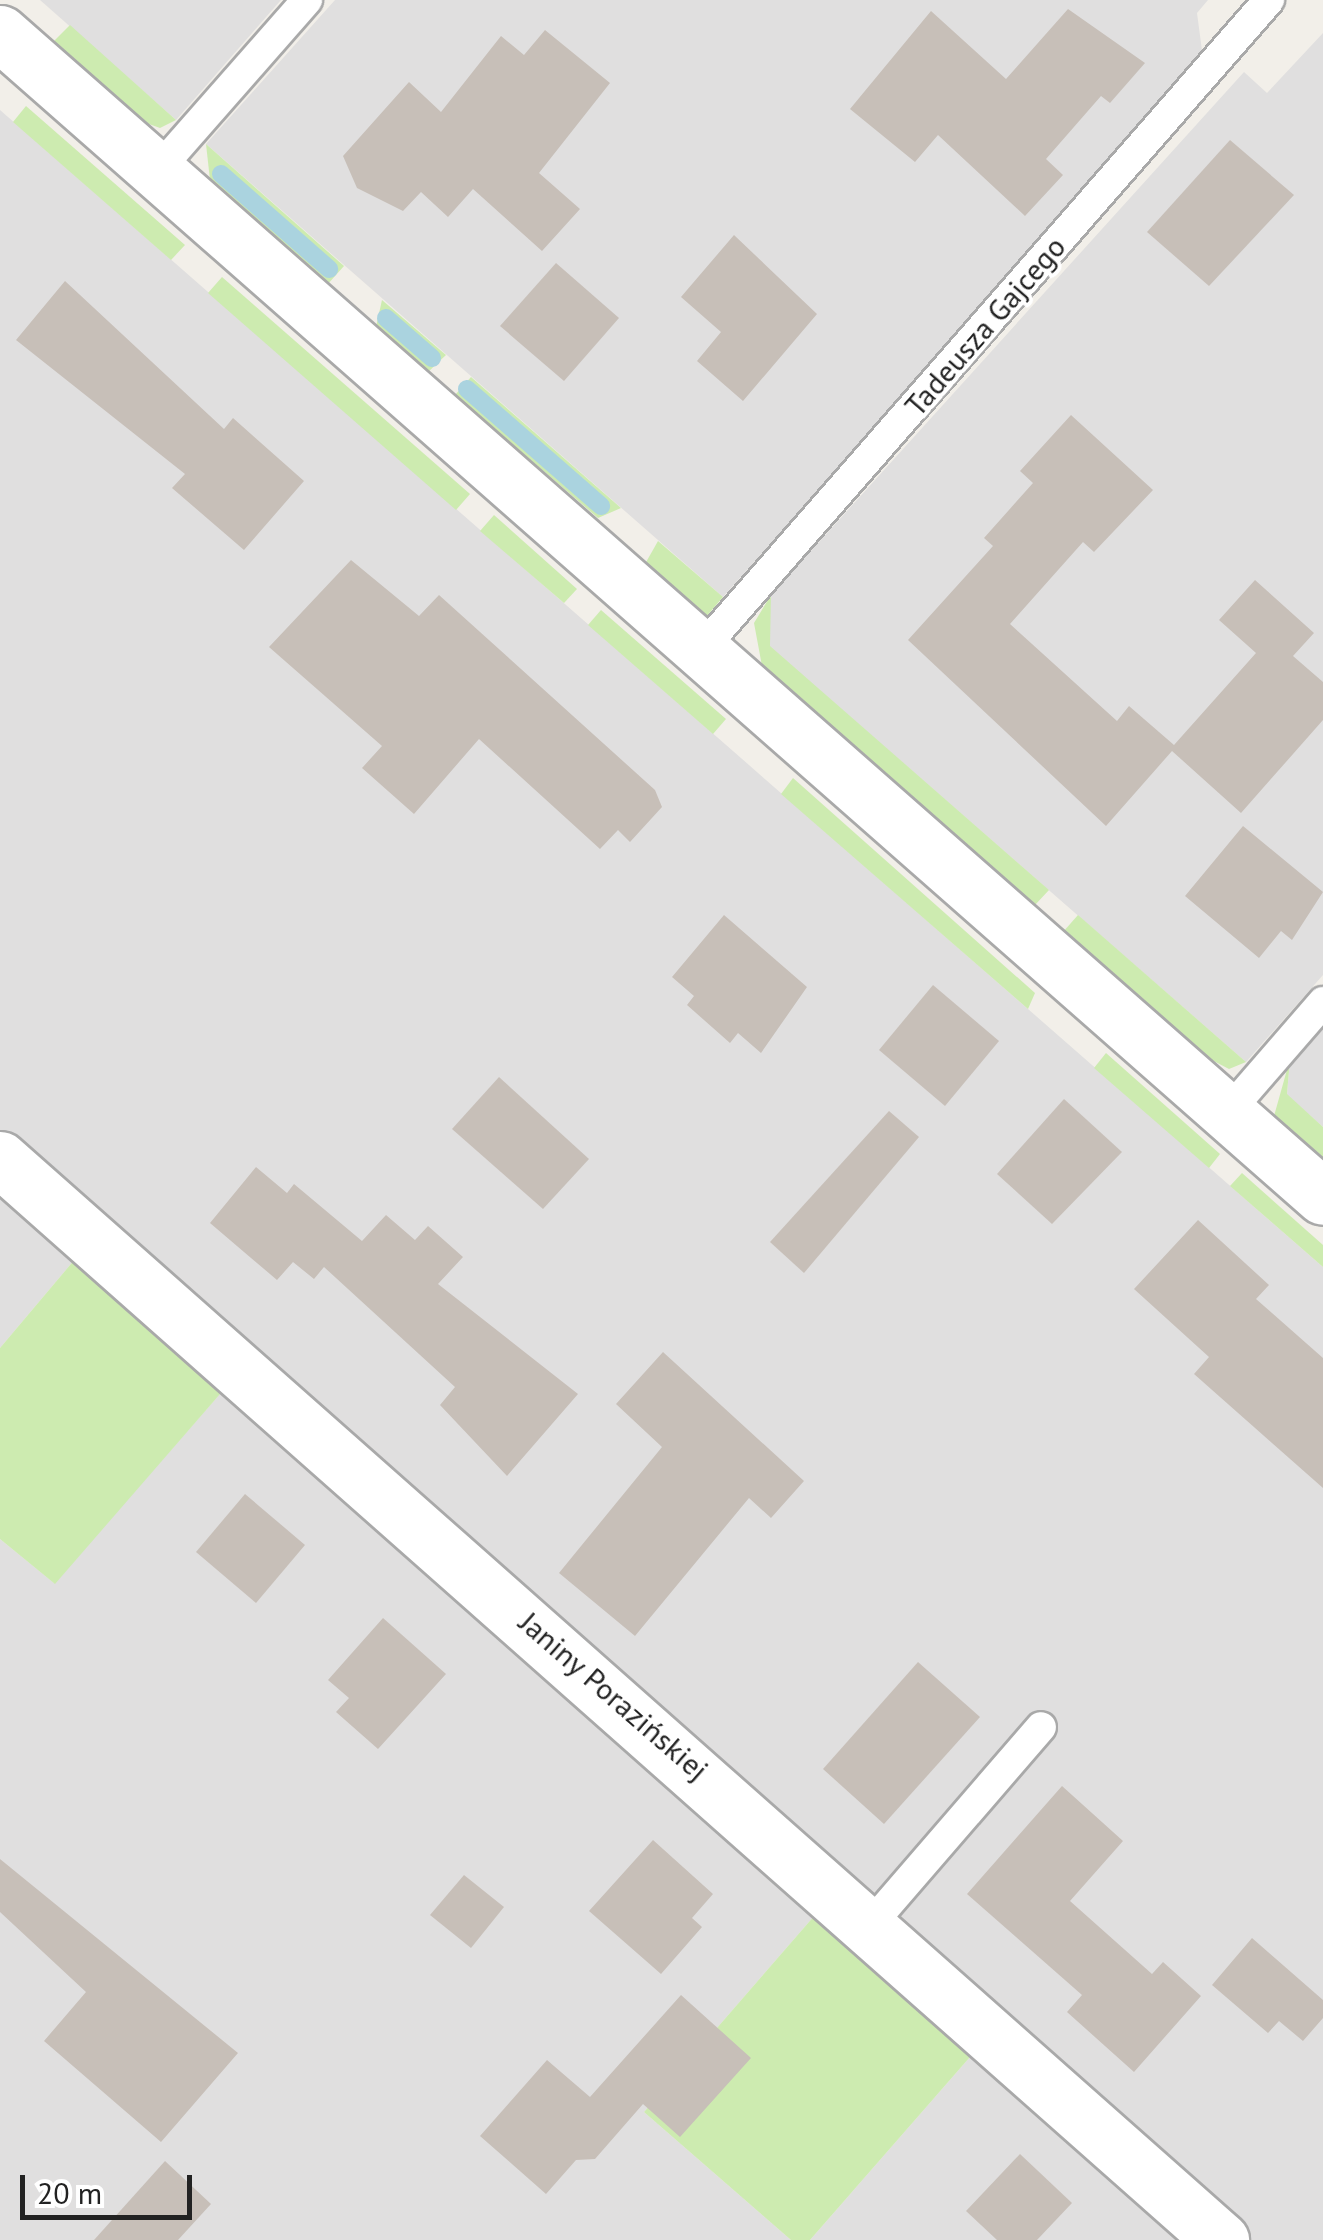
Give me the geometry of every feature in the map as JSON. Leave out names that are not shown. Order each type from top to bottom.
[{"type":"street","points":[[0,33],[1323,1197]]},
{"type":"street","name":"Janiny Porazińskiej","points":[[0,1160],[871,1924],[1221,2240]]},
{"type":"lane","points":[[156,172],[307,0]]},
{"type":"lane","name":"Tadeusza Gajcego","points":[[700,651],[1270,0]]},
{"type":"lane","points":[[1227,1113],[1323,1002]]},
{"type":"lane","points":[[871,1924],[1041,1727]]},
{"type":"shaded area","points":[[40,0],[281,0],[176,120]]},
{"type":"shaded area","points":[[335,0],[1208,0],[1197,13],[1203,58],[723,597],[206,144]]},
{"type":"shaded area","points":[[1323,33],[1323,975],[1246,1062],[769,646],[764,619],[771,595],[1244,72],[1267,93]]},
{"type":"shaded area","points":[[0,110],[1323,1267],[1323,2240],[1251,2240],[1009,2013],[0,1144]]},
{"type":"shaded area","points":[[1323,1023],[1323,1127],[1287,1095],[1290,1059]]},
{"type":"shaded area","points":[[0,1180],[81,1252],[0,1348]]},
{"type":"shaded area","points":[[227,1386],[822,1907],[644,2112],[791,2240],[0,2240],[0,1539],[54,1583]]},
{"type":"shaded area","points":[[977,2049],[1190,2240],[810,2240]]},
{"type":"green space","points":[[70,25],[176,120],[160,128],[135,119],[53,42]]},
{"type":"green space","points":[[26,106],[185,245],[171,260],[13,122]]},
{"type":"green space","points":[[206,144],[344,266],[327,285],[210,180]]},
{"type":"green space","points":[[222,277],[470,494],[456,510],[208,293]]},
{"type":"green space","points":[[382,300],[446,355],[427,373],[376,327]]},
{"type":"green space","points":[[471,377],[621,508],[598,518],[455,395]]},
{"type":"green space","points":[[494,515],[577,589],[564,603],[480,531]]},
{"type":"green space","points":[[658,541],[723,597],[706,617],[645,564]]},
{"type":"green space","points":[[771,595],[770,646],[1049,890],[1035,905],[762,666],[754,623]]},
{"type":"green space","points":[[601,610],[726,719],[713,734],[588,625]]},
{"type":"green space","points":[[793,778],[1035,993],[1028,1009],[781,794]]},
{"type":"green space","points":[[1078,915],[1246,1062],[1229,1069],[1206,1057],[1063,932]]},
{"type":"green space","points":[[1106,1053],[1220,1154],[1209,1168],[1094,1068]]},
{"type":"green space","points":[[1290,1059],[1287,1094],[1323,1127],[1323,1162],[1274,1116]]},
{"type":"green space","points":[[1242,1173],[1323,1245],[1323,1267],[1230,1186]]},
{"type":"green space","points":[[81,1252],[227,1386],[55,1584],[0,1539],[0,1348]]},
{"type":"green space","points":[[822,1907],[977,2049],[810,2240],[791,2240],[644,2112]]},
{"type":"building","points":[[1068,9],[1145,63],[1110,103],[1101,96],[1046,159],[1063,175],[1025,216],[938,135],[915,162],[850,109],[931,11],[1006,79]]},
{"type":"building","points":[[545,30],[610,83],[539,173],[580,209],[542,251],[473,189],[448,217],[421,192],[403,211],[357,188],[343,156],[409,82],[441,112],[501,36],[524,55]]},
{"type":"building","points":[[1230,140],[1294,195],[1209,286],[1147,232]]},
{"type":"building","points":[[734,235],[817,314],[743,401],[697,361],[721,332],[681,297]]},
{"type":"building","points":[[556,263],[619,318],[564,381],[500,326]]},
{"type":"building","points":[[65,281],[224,429],[233,418],[304,481],[244,550],[172,488],[185,474],[16,340]]},
{"type":"building","points":[[1071,415],[1153,490],[1094,552],[1083,542],[1010,624],[1117,721],[1129,706],[1174,745],[1256,653],[1219,620],[1255,580],[1314,633],[1293,656],[1323,682],[1323,720],[1241,813],[1172,751],[1106,826],[908,640],[993,546],[984,538],[1033,483],[1020,471]]},
{"type":"building","points":[[351,560],[419,616],[439,595],[655,790],[662,807],[630,842],[618,830],[600,849],[479,739],[414,814],[362,768],[382,746],[269,647]]},
{"type":"building","points":[[1243,826],[1323,892],[1292,940],[1281,931],[1259,958],[1185,896]]},
{"type":"building","points":[[724,915],[807,987],[761,1053],[738,1033],[730,1043],[687,1005],[694,996],[672,977]]},
{"type":"building","points":[[933,985],[999,1041],[945,1106],[879,1050]]},
{"type":"building","points":[[499,1077],[589,1159],[543,1209],[452,1129]]},
{"type":"building","points":[[1064,1099],[1122,1152],[1052,1224],[997,1174]]},
{"type":"building","points":[[889,1111],[919,1137],[804,1273],[770,1242]]},
{"type":"building","points":[[256,1167],[287,1193],[294,1184],[362,1241],[386,1215],[415,1240],[428,1226],[463,1257],[438,1284],[578,1394],[507,1476],[440,1405],[455,1387],[324,1267],[314,1279],[293,1262],[277,1280],[210,1223]]},
{"type":"building","points":[[1198,1220],[1269,1285],[1256,1299],[1323,1358],[1323,1488],[1194,1374],[1209,1357],[1134,1289]]},
{"type":"building","points":[[663,1352],[804,1481],[771,1518],[749,1498],[635,1636],[559,1573],[662,1447],[616,1404]]},
{"type":"building","points":[[245,1494],[305,1545],[256,1603],[196,1552]]},
{"type":"building","points":[[383,1618],[446,1674],[378,1749],[336,1712],[349,1698],[328,1680]]},
{"type":"building","points":[[918,1662],[980,1717],[884,1824],[823,1769]]},
{"type":"building","points":[[1062,1786],[1123,1841],[1070,1901],[1152,1974],[1163,1962],[1201,1996],[1134,2072],[1067,2012],[1082,1995],[967,1894]]},
{"type":"building","points":[[653,1840],[713,1894],[692,1918],[702,1927],[661,1974],[589,1911]]},
{"type":"building","points":[[0,1859],[238,2053],[161,2142],[44,2041],[86,1992],[0,1912]]},
{"type":"building","points":[[464,1875],[504,1907],[471,1948],[430,1915]]},
{"type":"building","points":[[1252,1938],[1323,2000],[1323,2018],[1303,2041],[1279,2021],[1268,2033],[1212,1985]]},
{"type":"building","points":[[681,1995],[751,2058],[680,2137],[643,2104],[595,2159],[576,2160],[546,2194],[480,2136],[547,2060],[590,2097]]},
{"type":"building","points":[[1020,2154],[1072,2203],[1037,2240],[997,2240],[966,2211]]},
{"type":"building","points":[[165,2161],[211,2204],[178,2240],[94,2240]]},
{"type":"waterway","points":[[221,174],[329,269]]},
{"type":"waterway","points":[[386,318],[432,358]]},
{"type":"waterway","points":[[467,389],[601,506]]}]
